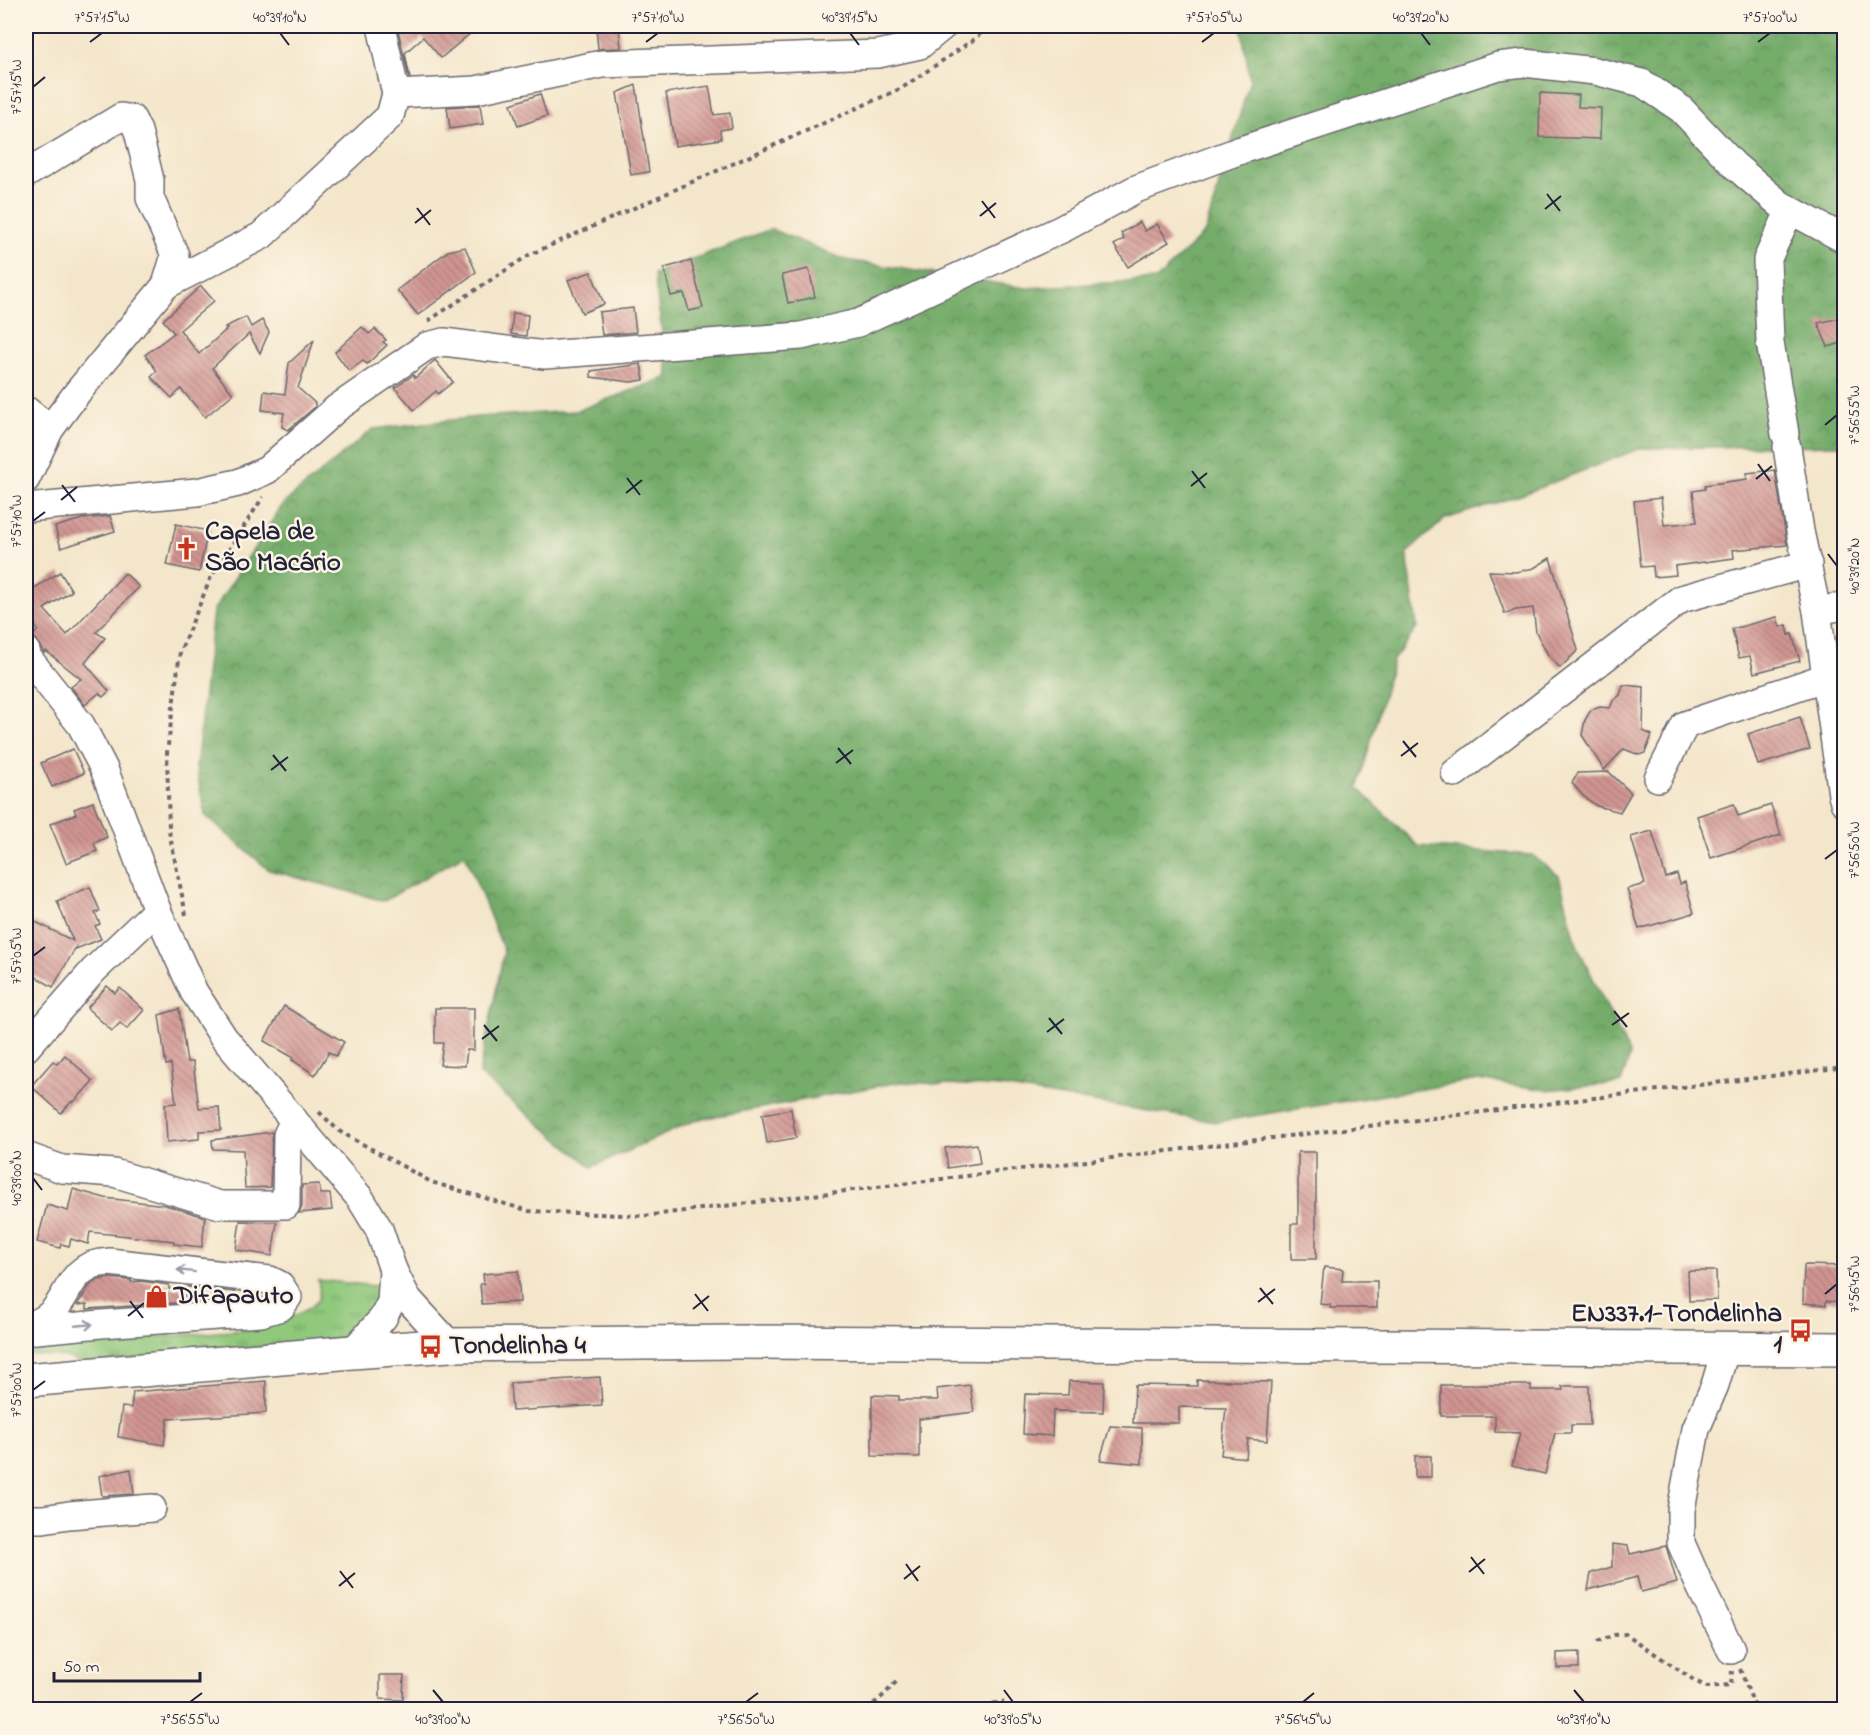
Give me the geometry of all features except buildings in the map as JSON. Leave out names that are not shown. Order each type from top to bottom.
[{"type":"main road","points":[[26,1380],[450,1345],[750,1342],[1845,1349]]},
{"type":"street","points":[[166,285],[261,236],[390,116],[396,94],[381,26]]},
{"type":"street","points":[[396,94],[476,90],[602,64],[878,54],[920,45],[943,26]]},
{"type":"street","points":[[26,508],[197,492],[238,483],[267,470],[337,408],[427,346],[444,342],[545,355],[801,336],[858,323],[1062,229],[1136,189],[1241,150],[1498,66],[1524,63],[1595,71],[1642,83],[1681,109],[1734,165],[1781,205],[1845,239]]},
{"type":"street","points":[[26,174],[121,117],[132,119],[138,131],[150,180],[150,198],[175,255],[166,285],[50,429],[26,478]]},
{"type":"street","points":[[1790,210],[1767,260],[1770,342],[1800,531],[1817,611],[1842,795],[1845,802]]},
{"type":"street","points":[[26,410],[50,429]]},
{"type":"street","points":[[1455,773],[1681,599],[1808,564]]},
{"type":"street","points":[[1817,611],[1845,606]]},
{"type":"street","points":[[26,656],[81,725],[104,769],[157,910],[194,992],[224,1038],[304,1114],[379,1229],[393,1270],[407,1298],[450,1345]]},
{"type":"street","points":[[1658,778],[1685,725],[1826,677]]},
{"type":"street","points":[[26,1048],[93,970],[157,910]]},
{"type":"street","points":[[26,1156],[62,1169],[114,1173],[220,1205],[285,1205],[287,1136],[304,1114]]},
{"type":"street","points":[[109,1262],[270,1280],[280,1285],[288,1297],[281,1307],[261,1313],[26,1329],[51,1315],[82,1271],[92,1264],[109,1262]]},
{"type":"street","points":[[352,1352],[383,1318],[391,1302],[393,1270]]},
{"type":"street","points":[[383,1318],[405,1347],[422,1314]]},
{"type":"street","points":[[1726,1348],[1715,1385],[1696,1429],[1681,1510],[1681,1543],[1731,1650]]},
{"type":"street","points":[[26,1365],[38,1365],[81,1375]]},
{"type":"street","points":[[26,1519],[152,1508]]},
{"type":"path","points":[[425,323],[529,255],[902,87],[973,40],[989,26]]},
{"type":"path","points":[[1837,26],[1845,30]]},
{"type":"path","points":[[188,924],[169,831],[167,753],[180,652],[211,577],[256,505],[264,497]]},
{"type":"path","points":[[304,1114],[430,1182],[529,1210],[644,1216],[1845,1067]]},
{"type":"path","points":[[1597,1642],[1614,1635],[1626,1634],[1707,1687],[1731,1685],[1731,1650]]},
{"type":"path","points":[[1731,1650],[1749,1686],[1756,1710]]},
{"type":"path","points":[[867,1710],[898,1680]]},
{"type":"path","points":[[989,1710],[990,1704],[1004,1702]]},
{"type":"green space","points":[[1241,26],[1844,26],[1844,445],[1641,448],[1521,495],[1445,519],[1407,553],[1417,628],[1393,660],[1358,788],[1418,846],[1532,855],[1559,876],[1577,945],[1630,1055],[1621,1083],[1546,1090],[1478,1080],[1216,1122],[1002,1087],[900,1082],[696,1120],[592,1167],[479,1074],[504,951],[465,854],[384,901],[269,870],[205,815],[196,768],[213,611],[283,504],[373,429],[477,417],[576,411],[668,377],[654,274],[771,229],[846,260],[1026,288],[1156,280],[1205,232],[1250,80]]},
{"type":"green space","points":[[318,1280],[384,1287],[383,1304],[352,1338],[81,1364],[67,1357],[26,1354],[26,1341],[75,1337],[107,1341],[245,1330],[245,1328],[296,1315],[306,1310],[318,1299],[320,1292]]},
{"type":"place","name":"Capela de São Macário","points":[[187,548]]},
{"type":"place","name":"Difapauto","points":[[156,1296]]},
{"type":"place","name":"EN337.1-Tondelinha 1","points":[[1800,1330]]},
{"type":"place","name":"Tondelinha 4","points":[[431,1346]]}]
